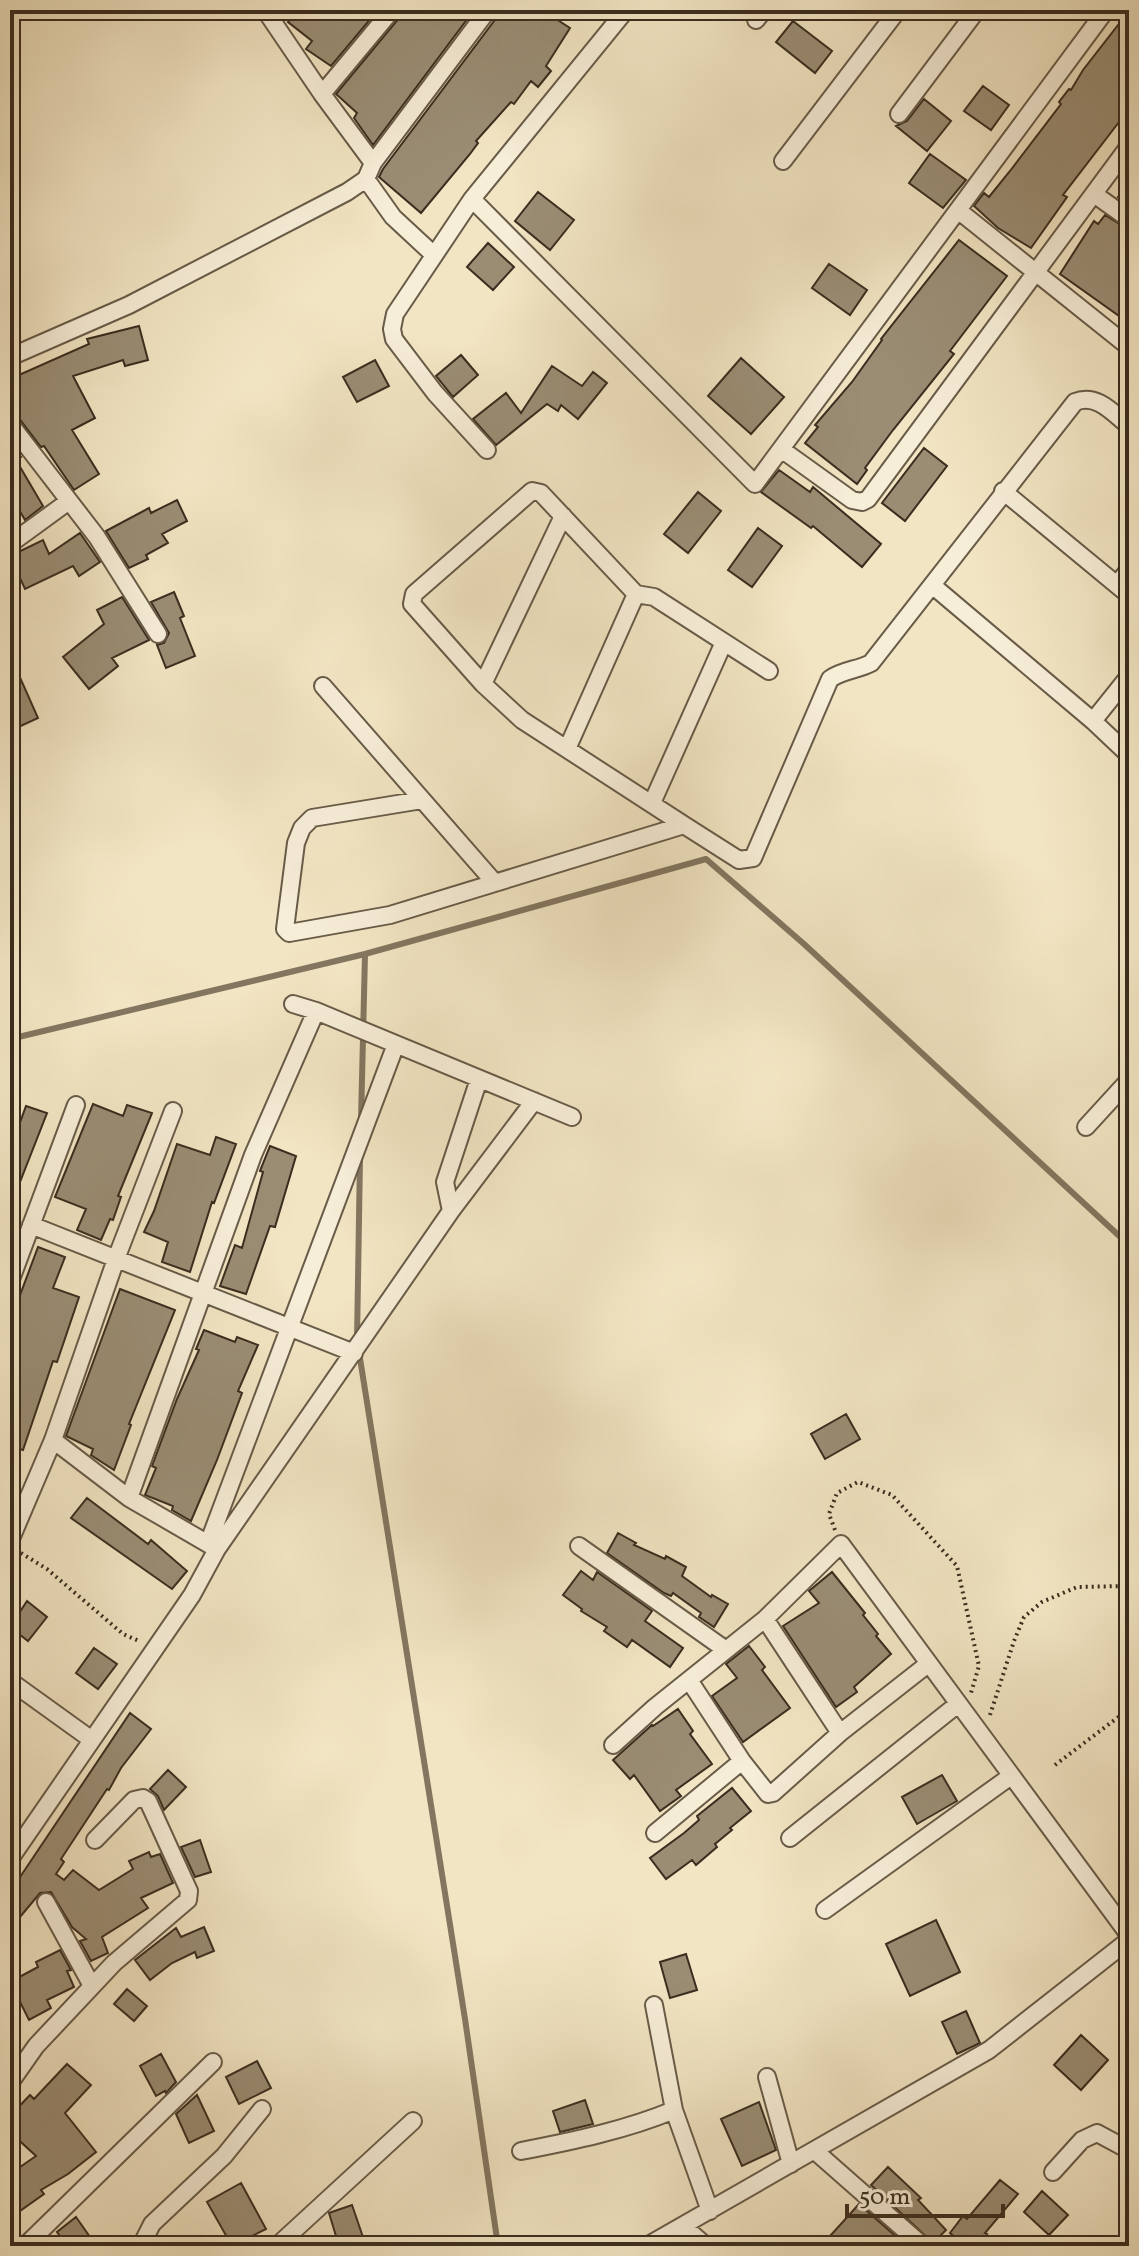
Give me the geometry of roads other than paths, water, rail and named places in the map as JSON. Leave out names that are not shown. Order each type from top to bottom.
[{"type":"street","points":[[322,94],[392,10]]},
{"type":"street","points":[[10,357],[129,305],[347,192],[370,171],[488,10]]},
{"type":"street","points":[[487,450],[435,393],[394,339],[395,314],[472,199],[626,10]]},
{"type":"street","points":[[783,161],[898,10]]},
{"type":"street","points":[[899,114],[977,10]]},
{"type":"street","points":[[472,199],[755,484],[1106,10]]},
{"type":"street","points":[[272,13],[370,171],[393,217],[434,255]]},
{"type":"street","points":[[781,449],[852,500],[862,502],[868,499],[1129,146]]},
{"type":"street","points":[[1094,194],[1129,219]]},
{"type":"street","points":[[959,211],[1129,347]]},
{"type":"street","points":[[769,671],[654,597],[636,594],[541,493],[532,491],[414,594],[412,604],[483,684],[522,720],[739,860],[753,858],[830,679],[837,673],[859,670],[871,663],[1075,402],[1089,400],[1102,404],[1129,426]]},
{"type":"street","points":[[10,424],[97,537],[158,634]]},
{"type":"street","points":[[1003,491],[1123,590],[1129,569]]},
{"type":"street","points":[[10,544],[69,501]]},
{"type":"street","points":[[483,684],[563,516]]},
{"type":"street","points":[[932,585],[1129,755]]},
{"type":"street","points":[[567,749],[636,594]]},
{"type":"street","points":[[652,803],[724,642]]},
{"type":"street","points":[[1093,721],[1129,676]]},
{"type":"street","points":[[323,686],[495,883]]},
{"type":"street","points":[[422,800],[312,818],[302,828],[296,843],[285,929],[289,933],[390,915],[684,825]]},
{"type":"street","points":[[293,1004],[572,1117]]},
{"type":"street","points":[[129,1498],[253,1155],[316,1011]]},
{"type":"street","points":[[10,1859],[192,1595],[213,1547],[396,1044]]},
{"type":"street","points":[[451,1211],[445,1182],[479,1079]]},
{"type":"street","points":[[1086,1127],[1129,1082]]},
{"type":"street","points":[[213,1547],[357,1349],[451,1211],[534,1101]]},
{"type":"street","points":[[10,1282],[76,1105]]},
{"type":"street","points":[[10,1544],[53,1440],[116,1259],[173,1111]]},
{"type":"street","points":[[31,1225],[290,1329],[357,1349]]},
{"type":"street","points":[[53,1440],[129,1498],[213,1547]]},
{"type":"street","points":[[613,1745],[765,1619],[841,1544],[1129,1938],[989,2050],[647,2246]]},
{"type":"street","points":[[579,1546],[726,1650]]},
{"type":"street","points":[[765,1619],[840,1733]]},
{"type":"street","points":[[689,1680],[764,1792],[773,1793],[840,1733],[928,1664]]},
{"type":"street","points":[[10,1681],[92,1740]]},
{"type":"street","points":[[790,1838],[962,1710]]},
{"type":"street","points":[[655,1833],[742,1761]]},
{"type":"street","points":[[825,1910],[1011,1776]]},
{"type":"street","points":[[10,2083],[36,2046],[114,1963],[190,1895],[152,1806],[143,1798],[134,1800],[95,1840]]},
{"type":"street","points":[[46,1902],[92,1986]]},
{"type":"street","points":[[654,2005],[674,2110],[710,2211]]},
{"type":"street","points":[[25,2246],[213,2062]]},
{"type":"street","points":[[767,2077],[791,2164]]},
{"type":"street","points":[[144,2246],[152,2224],[224,2156],[262,2109]]},
{"type":"street","points":[[521,2151],[626,2126],[674,2110]]},
{"type":"street","points":[[277,2246],[413,2121]]},
{"type":"street","points":[[1053,2172],[1082,2140],[1097,2133],[1123,2147],[1129,2146]]},
{"type":"street","points":[[815,2151],[923,2246]]},
{"type":"street","points":[[683,2226],[706,2246]]},
{"type":"waterway","points":[[10,1039],[365,954],[706,859],[804,944],[1129,1245]]},
{"type":"waterway","points":[[361,1121],[365,954]]},
{"type":"waterway","points":[[357,1341],[360,1157]]},
{"type":"waterway","points":[[359,1352],[498,2246]]}]
